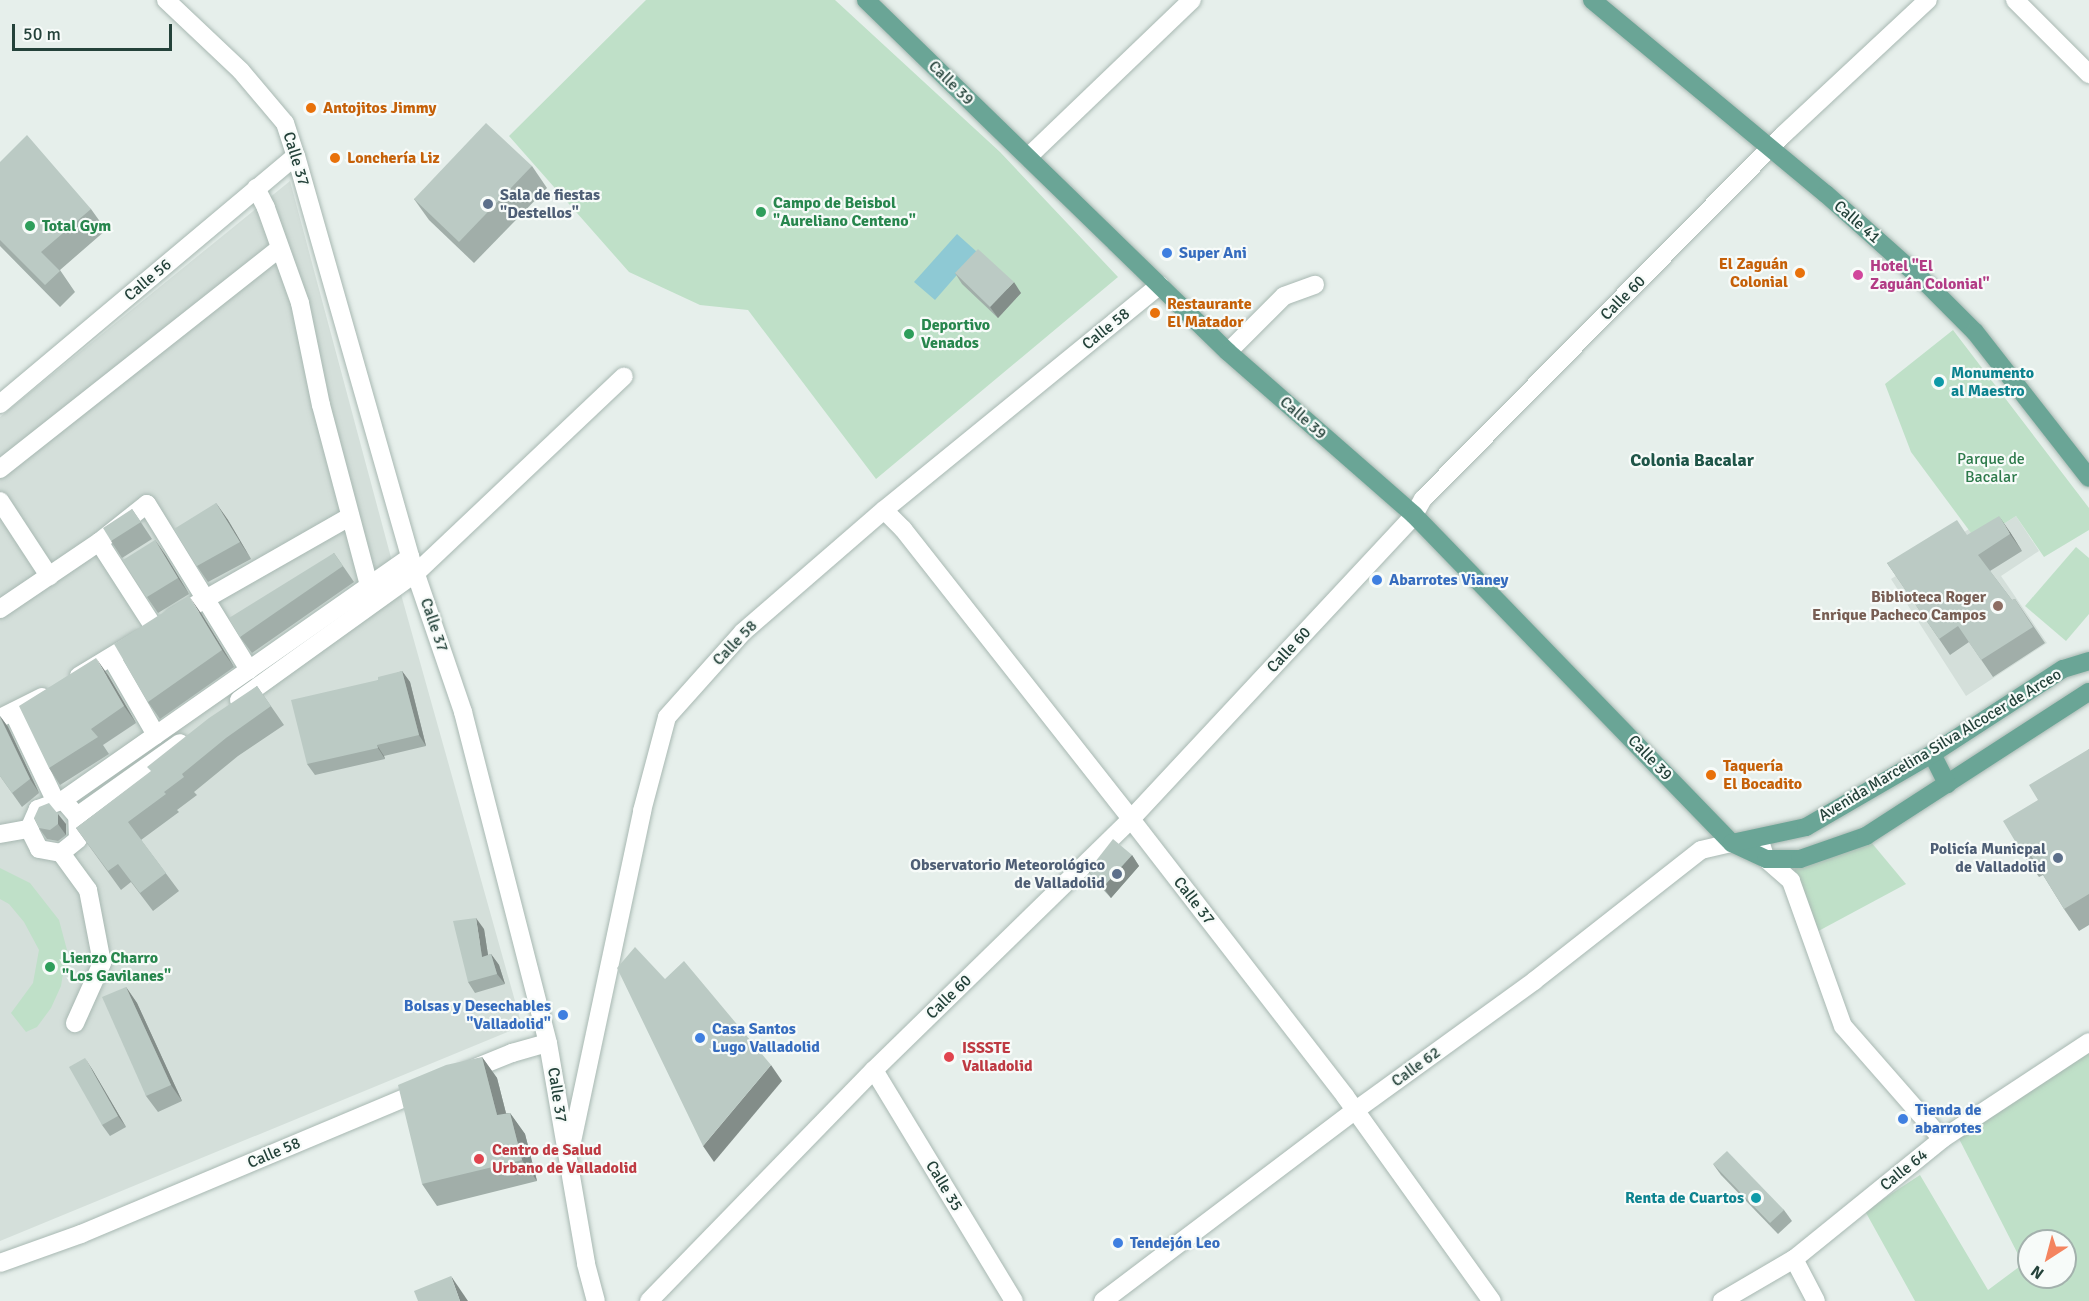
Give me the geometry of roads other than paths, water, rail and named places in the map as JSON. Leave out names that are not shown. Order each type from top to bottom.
[{"type":"main road","name":"Calle 39","points":[[866,0],[1228,352],[1414,515],[1732,843]]},
{"type":"main road","name":"Calle 41","points":[[1592,0],[1873,235],[1975,332],[2089,478]]},
{"type":"main road","points":[[2063,669],[2089,649]]},
{"type":"main road","name":"Avenida Marcelina Silva Alcocer de Arceo","points":[[1732,843],[1806,827],[1932,754],[2063,669],[2089,661]]},
{"type":"main road","name":"Avenida Marcelina Silva Alcocer de Arceo","points":[[1732,843],[1766,859],[1800,859],[1866,836],[2089,692]]},
{"type":"main road","points":[[1932,754],[1947,784]]},
{"type":"street","name":"Calle 37","points":[[166,0],[241,71],[285,123],[296,156],[413,565],[463,712],[548,1043],[586,1264],[596,1301]]},
{"type":"street","points":[[1028,157],[1192,0]]},
{"type":"street","name":"Calle 60","points":[[650,1301],[874,1071],[1131,819],[1414,515],[1423,499],[1769,149],[1928,0]]},
{"type":"street","points":[[2015,0],[2089,74]]},
{"type":"street","name":"Calle 56","points":[[0,404],[296,156]]},
{"type":"street","points":[[256,188],[266,208],[300,303],[321,405],[369,586]]},
{"type":"street","points":[[0,469],[279,249]]},
{"type":"street","name":"Calle 58","points":[[568,1161],[642,811],[667,717],[743,632],[884,510],[1160,285]]},
{"type":"street","points":[[1228,352],[1284,296],[1314,285]]},
{"type":"street","points":[[222,712],[413,565],[624,376]]},
{"type":"street","points":[[0,501],[49,576]]},
{"type":"street","points":[[0,609],[99,542],[147,504],[249,670]]},
{"type":"street","name":"Calle 37","points":[[884,510],[903,529],[1356,1110],[1492,1301]]},
{"type":"street","points":[[61,853],[78,838],[77,816],[60,801],[7,715],[111,657],[205,597],[349,517]]},
{"type":"street","points":[[153,551],[171,540]]},
{"type":"street","points":[[99,542],[155,629]]},
{"type":"street","points":[[119,573],[136,562]]},
{"type":"street","points":[[29,829],[38,809],[60,801],[369,586],[413,565]]},
{"type":"street","points":[[111,657],[156,735]]},
{"type":"street","points":[[77,816],[193,733]]},
{"type":"street","points":[[0,816],[5,832],[29,829]]},
{"type":"street","points":[[29,829],[39,849],[61,853],[88,890],[102,963],[75,1023]]},
{"type":"street","points":[[1759,838],[1766,859],[1791,881],[1843,1026],[1942,1139]]},
{"type":"street","name":"Calle 62","points":[[1103,1301],[1356,1110],[1533,981],[1701,850],[1732,843]]},
{"type":"street","name":"Calle 64","points":[[1722,1301],[1794,1259],[1942,1139],[2089,1042]]},
{"type":"street","name":"Calle 58","points":[[0,1263],[81,1234],[512,1053],[548,1043]]},
{"type":"street","name":"Calle 35","points":[[874,1071],[1014,1301]]},
{"type":"street","points":[[1794,1259],[1816,1301]]},
{"type":"water","points":[[957,234],[977,252],[935,300],[914,282]]},
{"type":"place","name":"Antojitos Jimmy","points":[[311,108]]},
{"type":"place","name":"Lonchería Liz","points":[[335,158]]},
{"type":"place","name":"Sala de fiestas \"Destellos\"","points":[[488,204]]},
{"type":"place","name":"Campo de Beisbol \"Aureliano Centeno\"","points":[[761,212]]},
{"type":"place","name":"Total Gym","points":[[30,226]]},
{"type":"place","name":"Super Ani","points":[[1167,253]]},
{"type":"place","name":"El Zaguán Colonial","points":[[1800,273]]},
{"type":"place","name":"Hotel \"El Zaguán Colonial\"","points":[[1858,275]]},
{"type":"place","name":"Restaurante El Matador","points":[[1155,313]]},
{"type":"place","name":"Deportivo Venados","points":[[909,334]]},
{"type":"place","name":"Monumento al Maestro","points":[[1939,382]]},
{"type":"place","name":"Abarrotes Vianey","points":[[1377,580]]},
{"type":"place","name":"Biblioteca Roger Enrique Pacheco Campos","points":[[1998,606]]},
{"type":"place","name":"Taquería El Bocadito","points":[[1711,775]]},
{"type":"place","name":"Policía Municpal de Valladolid","points":[[2058,858]]},
{"type":"place","name":"Observatorio Meteorológico de Valladolid","points":[[1117,874]]},
{"type":"place","name":"Lienzo Charro \"Los Gavilanes\"","points":[[50,967]]},
{"type":"place","name":"Bolsas y Desechables \"Valladolid\"","points":[[563,1015]]},
{"type":"place","name":"Casa Santos Lugo Valladolid","points":[[700,1038]]},
{"type":"place","name":"ISSSTE Valladolid","points":[[949,1057]]},
{"type":"place","name":"Tienda de abarrotes","points":[[1903,1119]]},
{"type":"place","name":"Centro de Salud Urbano de Valladolid","points":[[479,1159]]},
{"type":"place","name":"Renta de Cuartos","points":[[1756,1198]]},
{"type":"place","name":"Tendejón Leo","points":[[1118,1243]]},
{"type":"district","name":"Colonia Bacalar","points":[[1692,460]]},
{"type":"park label","name":"Parque de Bacalar","points":[[1991,468]]}]
